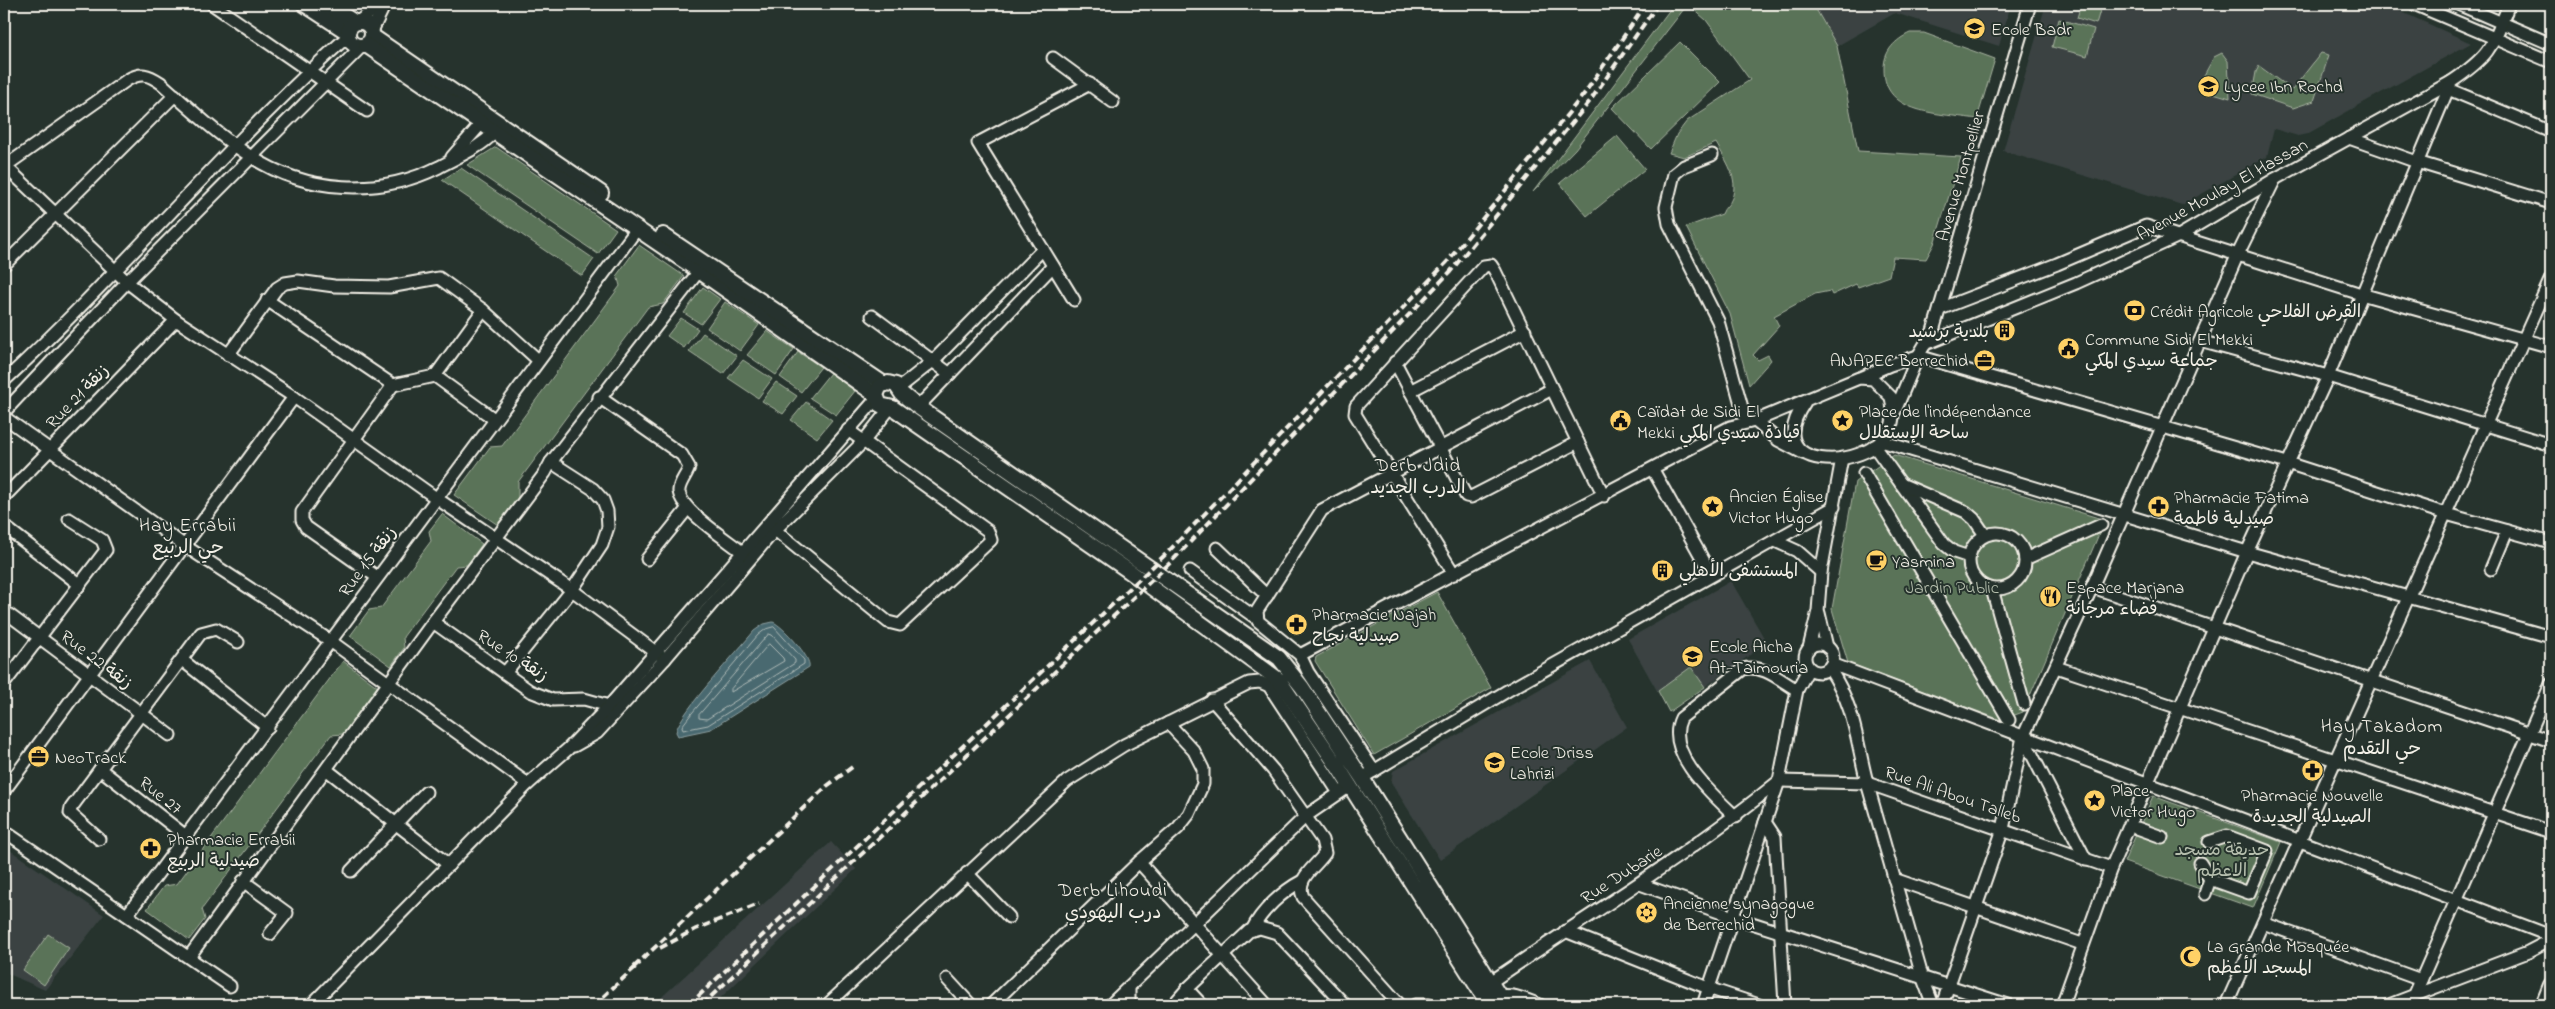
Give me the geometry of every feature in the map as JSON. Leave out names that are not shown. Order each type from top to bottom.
[{"type":"main road","points":[[304,4],[352,28]]},
{"type":"main road","points":[[326,4],[352,28]]},
{"type":"main road","points":[[352,28],[365,22],[368,40],[481,124],[879,393]]},
{"type":"main road","points":[[352,28],[350,43],[368,40],[495,122],[879,393]]},
{"type":"main road","points":[[879,393],[892,383],[918,407],[1279,658],[1368,774],[1484,987]]},
{"type":"main road","points":[[891,408],[900,402],[900,391]]},
{"type":"main road","points":[[879,393],[880,406],[891,408],[1269,671],[1291,695],[1344,790],[1495,1002]]},
{"type":"main road","points":[[2543,1005],[2551,985]]},
{"type":"street","points":[[212,4],[367,111]]},
{"type":"street","points":[[4,381],[48,341],[235,145],[352,28],[384,4]]},
{"type":"street","points":[[4,412],[250,156],[368,40],[384,4]]},
{"type":"street","name":"Avenue Montpellier","points":[[1892,420],[1901,393],[1918,356],[1928,343],[1940,309],[2030,4]]},
{"type":"street","points":[[2414,4],[2551,62]]},
{"type":"street","points":[[2458,4],[2551,44]]},
{"type":"street","name":"Avenue Moulay El Hassan","points":[[1928,343],[2084,279],[2177,237],[2275,179],[2449,85],[2477,65],[2488,53],[2509,4]]},
{"type":"street","points":[[1053,58],[1113,102]]},
{"type":"street","points":[[494,133],[476,148],[423,175],[396,183],[341,188],[317,184],[290,175],[250,156],[152,77],[145,74],[136,75],[4,166],[127,282],[176,320],[294,397],[436,498],[572,590],[665,659]]},
{"type":"street","points":[[1074,300],[978,143],[1090,84]]},
{"type":"street","points":[[2062,1005],[2082,944],[2111,868],[2247,552],[2328,376],[2449,85],[2551,132]]},
{"type":"street","points":[[4,265],[175,96]]},
{"type":"street","points":[[447,162],[481,124]]},
{"type":"street","points":[[2349,138],[2417,162],[2551,203]]},
{"type":"street","points":[[1712,155],[1684,166],[1674,174],[1666,214],[1672,233],[1718,321],[1751,422],[1778,440],[1805,454],[1822,460],[1842,458],[1878,443],[1889,431],[1892,420],[1891,397],[1873,380],[1859,378]]},
{"type":"street","points":[[1942,1005],[2003,829],[2023,737],[2092,587],[2238,254],[2275,179]]},
{"type":"street","points":[[1940,309],[2057,264],[2141,227],[2152,227],[2177,237],[2238,254],[2361,294],[2551,347]]},
{"type":"street","name":"Rue 15 زنقة","points":[[127,915],[268,728],[329,640],[637,229]]},
{"type":"street","points":[[900,391],[934,361],[1043,249]]},
{"type":"street","points":[[1454,574],[1355,414],[1356,406],[1360,400],[1484,266],[1491,265],[1496,271],[1604,496]]},
{"type":"street","points":[[918,407],[1053,266]]},
{"type":"street","points":[[189,957],[243,881],[390,684],[433,622],[545,473],[551,462],[699,271]]},
{"type":"street","points":[[228,355],[267,300],[277,288],[285,283],[298,281],[334,286],[382,287],[438,278],[483,310],[538,360]]},
{"type":"street","points":[[2226,1005],[2551,278]]},
{"type":"street","points":[[267,300],[393,385]]},
{"type":"street","points":[[377,577],[314,534],[306,527],[302,520],[302,512],[393,385],[435,376],[483,310]]},
{"type":"street","points":[[872,316],[950,374]]},
{"type":"street","name":"Rue 21 زنقة","points":[[4,497],[176,320]]},
{"type":"street","points":[[1410,391],[1525,331]]},
{"type":"street","points":[[2200,341],[2328,376],[2551,445]]},
{"type":"street","points":[[1300,655],[1604,496],[1730,427],[1751,422],[1805,402],[1890,365],[1918,356],[2287,463],[2446,514],[2551,543]]},
{"type":"street","points":[[1395,362],[1466,496],[1472,497],[1578,442]]},
{"type":"street","points":[[435,376],[494,419]]},
{"type":"street","points":[[1256,618],[1257,611],[1322,510],[1391,472],[1552,389]]},
{"type":"street","points":[[568,749],[597,733],[665,659],[746,555],[879,393]]},
{"type":"street","points":[[4,791],[294,397]]},
{"type":"street","points":[[600,397],[669,445],[687,460],[689,467],[686,477],[679,486],[679,494],[688,508],[746,555]]},
{"type":"street","points":[[1805,402],[1796,415],[1793,432],[1794,440],[1805,454]]},
{"type":"street","points":[[311,1005],[528,784],[568,749],[746,555],[775,530],[863,442],[891,408]]},
{"type":"street","points":[[4,416],[48,450],[185,546],[329,640],[528,784]]},
{"type":"street","points":[[775,530],[888,622],[900,625],[991,540],[988,531],[848,430]]},
{"type":"street","points":[[1878,443],[1901,484],[1944,544],[1954,552],[1969,557]]},
{"type":"street","points":[[1878,443],[2124,514],[2247,552],[2551,638]]},
{"type":"street","points":[[1703,1005],[1779,781],[1797,690],[1809,668],[1805,657],[1818,611],[1821,572],[1842,458]]},
{"type":"street","points":[[505,673],[572,590],[602,545],[608,526],[607,512],[603,500],[593,489],[551,462]]},
{"type":"street","points":[[1653,470],[1711,574]]},
{"type":"street","points":[[1864,473],[2009,720]]},
{"type":"street","points":[[1901,484],[1966,512],[1974,519],[1985,535]]},
{"type":"street","points":[[1190,571],[1256,618],[1300,655],[1368,774],[1507,691],[1711,574],[1775,541],[1834,507]]},
{"type":"street","points":[[648,559],[688,508]]},
{"type":"street","points":[[4,684],[80,585],[106,547],[102,540],[69,518]]},
{"type":"street","points":[[2025,559],[2101,525]]},
{"type":"street","points":[[4,526],[80,585]]},
{"type":"street","points":[[2491,569],[2506,531]]},
{"type":"street","points":[[1998,533],[2011,537],[2021,546],[2025,559],[2020,578],[2007,588],[1992,589],[1985,587],[1970,572],[1969,557],[1974,544],[1985,535],[1998,533]]},
{"type":"street","points":[[1775,541],[1797,551],[1821,572]]},
{"type":"street","points":[[1217,548],[1267,596]]},
{"type":"street","points":[[2092,587],[2551,742]]},
{"type":"street","points":[[1992,589],[2024,704]]},
{"type":"street","points":[[1818,611],[1827,647],[1832,654],[1830,666],[1849,704],[1867,783],[1922,976],[1933,1005]]},
{"type":"street","name":"Rue 22 زنقة","points":[[4,612],[170,735]]},
{"type":"street","name":"Rue 10 زنقة","points":[[433,622],[530,691],[553,700],[584,699],[609,706]]},
{"type":"street","points":[[99,839],[70,813],[71,808],[201,633],[216,629],[238,642]]},
{"type":"street","points":[[1809,648],[1818,644],[1827,647]]},
{"type":"street","points":[[182,660],[268,728]]},
{"type":"street","points":[[1809,668],[1820,672],[1830,666]]},
{"type":"street","points":[[1830,666],[2456,900],[2551,938]]},
{"type":"street","points":[[2056,667],[2551,832]]},
{"type":"street","points":[[1736,816],[1696,776],[1680,746],[1677,727],[1682,718],[1743,669],[1761,668],[1797,690]]},
{"type":"street","points":[[827,1005],[1067,781],[1124,744],[1212,700],[1249,683],[1265,683],[1273,691],[1344,790],[1306,816],[1110,1005]]},
{"type":"street","points":[[2416,994],[2551,684]]},
{"type":"street","points":[[1174,1005],[1187,989],[1252,930],[1260,918],[1284,893],[1302,881],[1326,853],[1322,840],[1273,770],[1212,700]]},
{"type":"street","points":[[991,1005],[1139,862],[1178,828],[1189,814],[1203,784],[1203,770],[1200,760],[1194,751],[1168,723]]},
{"type":"street","points":[[2023,737],[2086,860]]},
{"type":"street","name":"Rue 27","points":[[103,764],[187,836]]},
{"type":"street","points":[[327,770],[449,864]]},
{"type":"street","name":"Rue Ali Abou Talleb","points":[[1779,781],[1867,783],[2111,868]]},
{"type":"street","name":"Rue Dubarie","points":[[1484,987],[1565,931],[1640,884],[1736,816],[1779,781]]},
{"type":"street","points":[[351,871],[426,792]]},
{"type":"street","points":[[1765,822],[1772,829],[1775,837],[1786,1005]]},
{"type":"street","points":[[2226,836],[2232,822]]},
{"type":"street","points":[[2137,828],[2162,837]]},
{"type":"street","points":[[4,831],[230,986]]},
{"type":"street","points":[[2200,863],[2210,879],[2248,893],[2267,851],[2226,836],[2209,842]]},
{"type":"street","points":[[1139,862],[1267,1005]]},
{"type":"street","points":[[2258,871],[2269,875]]},
{"type":"street","points":[[967,873],[1009,917]]},
{"type":"street","points":[[1894,879],[2082,944]]},
{"type":"street","points":[[2205,894],[2210,879]]},
{"type":"street","points":[[243,881],[287,913],[270,934]]},
{"type":"street","points":[[1302,881],[1300,890],[1303,897],[1400,1005]]},
{"type":"street","points":[[1640,884],[1733,917],[2008,1005]]},
{"type":"street","points":[[2263,923],[2421,980]]},
{"type":"street","points":[[1252,930],[1268,929],[1277,933],[1345,1005]]},
{"type":"street","points":[[1565,931],[1708,988],[1759,1005]]},
{"type":"street","points":[[2389,1005],[2528,952],[2551,938]]},
{"type":"street","points":[[947,979],[971,1005]]},
{"type":"street","points":[[1128,1005],[1129,987]]},
{"type":"street","points":[[1187,989],[1202,1005]]},
{"type":"street","points":[[1495,1002],[1515,996],[1540,1005]]},
{"type":"shaded area","name":"Ecole Badr","points":[[1813,4],[2011,4],[1999,46],[1895,13],[1837,46]]},
{"type":"shaded area","name":"Lycee Ibn Rochd","points":[[2046,4],[2384,4],[2471,43],[2307,134],[2298,136],[2274,129],[2267,157],[2182,205],[2003,151]]},
{"type":"shaded area","name":"Ecole Aicha At-Taimouria","points":[[1731,581],[1767,643],[1669,712],[1628,639]]},
{"type":"shaded area","name":"Ecole Driss Lahrizi","points":[[1590,661],[1627,727],[1440,860],[1391,782],[1393,771]]},
{"type":"shaded area","points":[[831,842],[856,869],[713,1005],[653,1005]]},
{"type":"shaded area","points":[[4,846],[104,915],[45,990],[4,972]]},
{"type":"green space","points":[[1674,4],[1813,4],[1837,46],[1858,151],[1961,157],[1934,244],[1926,259],[1893,257],[1889,276],[1858,287],[1856,284],[1832,295],[1830,291],[1815,294],[1774,316],[1779,326],[1753,355],[1758,360],[1768,355],[1771,360],[1749,385],[1730,314],[1686,227],[1722,214],[1731,200],[1734,191],[1733,177],[1716,143],[1684,157],[1669,153],[1677,134],[1687,121],[1750,80],[1706,20],[1691,7],[1684,9],[1575,149],[1533,192]]},
{"type":"green space","points":[[2081,4],[2102,4],[2096,24],[2077,18]]},
{"type":"green space","points":[[2059,19],[2094,29],[2087,56],[2052,47]]},
{"type":"green space","points":[[1910,33],[1924,33],[1995,59],[1977,119],[1917,109],[1904,104],[1893,95],[1886,84],[1884,68],[1886,56],[1895,43]]},
{"type":"green space","points":[[1680,42],[1720,82],[1651,149],[1612,108]]},
{"type":"green space","points":[[2222,53],[2228,61],[2230,98],[2197,88],[2214,57]]},
{"type":"green space","points":[[2321,53],[2329,55],[2314,101],[2293,108],[2252,94],[2259,66],[2292,90]]},
{"type":"green space","points":[[1617,136],[1645,169],[1587,216],[1560,183]]},
{"type":"green space","points":[[496,147],[616,229],[598,254],[467,165]]},
{"type":"green space","points":[[461,168],[594,259],[582,276],[442,180]]},
{"type":"green space","points":[[639,245],[684,276],[663,304],[648,307],[518,482],[518,497],[498,525],[454,495],[490,447],[502,446],[620,286],[617,275]]},
{"type":"green space","points":[[703,287],[720,299],[701,324],[684,313]]},
{"type":"green space","points":[[725,302],[759,325],[740,351],[707,328]]},
{"type":"green space","points":[[681,318],[698,329],[684,348],[667,336]]},
{"type":"green space","points":[[767,331],[794,349],[776,375],[747,355]]},
{"type":"green space","points":[[703,333],[737,356],[723,374],[689,351]]},
{"type":"green space","points":[[798,352],[821,367],[801,392],[780,377]]},
{"type":"green space","points":[[743,360],[772,379],[758,398],[728,378]]},
{"type":"green space","points":[[830,373],[855,391],[836,415],[810,398]]},
{"type":"green space","points":[[776,382],[797,396],[783,414],[762,401]]},
{"type":"green space","points":[[806,402],[832,420],[817,438],[791,420]]},
{"type":"green space","name":"Jardin Public","points":[[1894,455],[2105,520],[2023,712],[2001,720],[1848,663],[1832,609],[1855,482]]},
{"type":"green space","points":[[442,514],[482,544],[467,565],[456,566],[403,637],[404,648],[391,666],[350,636],[369,610],[381,608],[431,541],[429,531]]},
{"type":"green space","points":[[1437,592],[1491,688],[1374,755],[1315,661],[1316,657]]},
{"type":"green space","points":[[343,661],[378,687],[343,734],[331,735],[202,909],[205,919],[189,940],[147,909],[164,886],[177,884]]},
{"type":"green space","points":[[1691,667],[1705,687],[1669,712],[1658,691]]},
{"type":"green space","name":"حديقة مسجد الاعظم","points":[[2153,796],[2281,842],[2253,908],[2124,862]]},
{"type":"green space","points":[[48,934],[69,948],[44,985],[23,970]]},
{"type":"water","points":[[773,622],[796,642],[806,657],[809,667],[711,729],[678,736],[676,732],[680,723],[710,681],[754,631],[764,624]]},
{"type":"railway","points":[[689,1005],[1166,554],[1447,262],[1584,94],[1646,4]]},
{"type":"railway","points":[[702,1005],[1172,561],[1450,272],[1590,101],[1658,4]]},
{"type":"railway","points":[[634,967],[827,786],[855,765]]},
{"type":"railway","points":[[660,948],[696,929],[759,904]]},
{"type":"railway","points":[[594,1005],[640,963]]},
{"type":"place","name":"Ecole Badr","points":[[1975,29]]},
{"type":"place","name":"Lycee Ibn Rochd","points":[[2208,86]]},
{"type":"place","name":"Crédit Agricole القرض الفلاحي","points":[[2134,311]]},
{"type":"place","name":"بلدية برشيد","points":[[2005,331]]},
{"type":"place","name":"Commune Sidi El Mekki جماعة سيدي المكي","points":[[2069,349]]},
{"type":"place","name":"ANAPEC Berrechid","points":[[1984,360]]},
{"type":"place","name":"Caïdat de Sidi El Mekki قيادة سيدي المكي","points":[[1621,421]]},
{"type":"place","name":"Place de l'indépendance ساحة الإستقلال","points":[[1843,421]]},
{"type":"place","name":"Ancien Église Victor Hugo","points":[[1713,506]]},
{"type":"place","name":"Pharmacie Fatima صيدلية فاطمة","points":[[2158,507]]},
{"type":"place","name":"Yasmina","points":[[1876,561]]},
{"type":"place","name":"المستشفى الأهلي","points":[[1663,570]]},
{"type":"place","name":"Espace Marjana فضاء مرجانة","points":[[2050,597]]},
{"type":"place","name":"Pharmacie Najah صيدلية نجاح","points":[[1296,624]]},
{"type":"place","name":"Ecole Aicha At-Taimouria","points":[[1693,656]]},
{"type":"place","name":"NeoTrack","points":[[39,757]]},
{"type":"place","name":"Ecole Driss Lahrizi","points":[[1494,762]]},
{"type":"place","name":"Pharmacie Nouvelle الصيدلية الجديدة","points":[[2312,770]]},
{"type":"place","name":"Place Victor Hugo","points":[[2095,800]]},
{"type":"place","name":"Pharmacie Errabii صيدلية الربيع","points":[[151,849]]},
{"type":"place","name":"Ancienne synagogue de Berrechid","points":[[1647,913]]},
{"type":"place","name":"La Grande Mosquée المسجد الأعظم","points":[[2191,956]]},
{"type":"district","name":"Derb Jdid الدرب الجديد","points":[[1418,475]]},
{"type":"district","name":"Hay Errabii حي الربيع","points":[[188,535]]},
{"type":"district","name":"Hay Takadom حي التقدم","points":[[2382,736]]},
{"type":"district","name":"Derb Lihoudi درب اليهودي","points":[[1113,900]]}]
